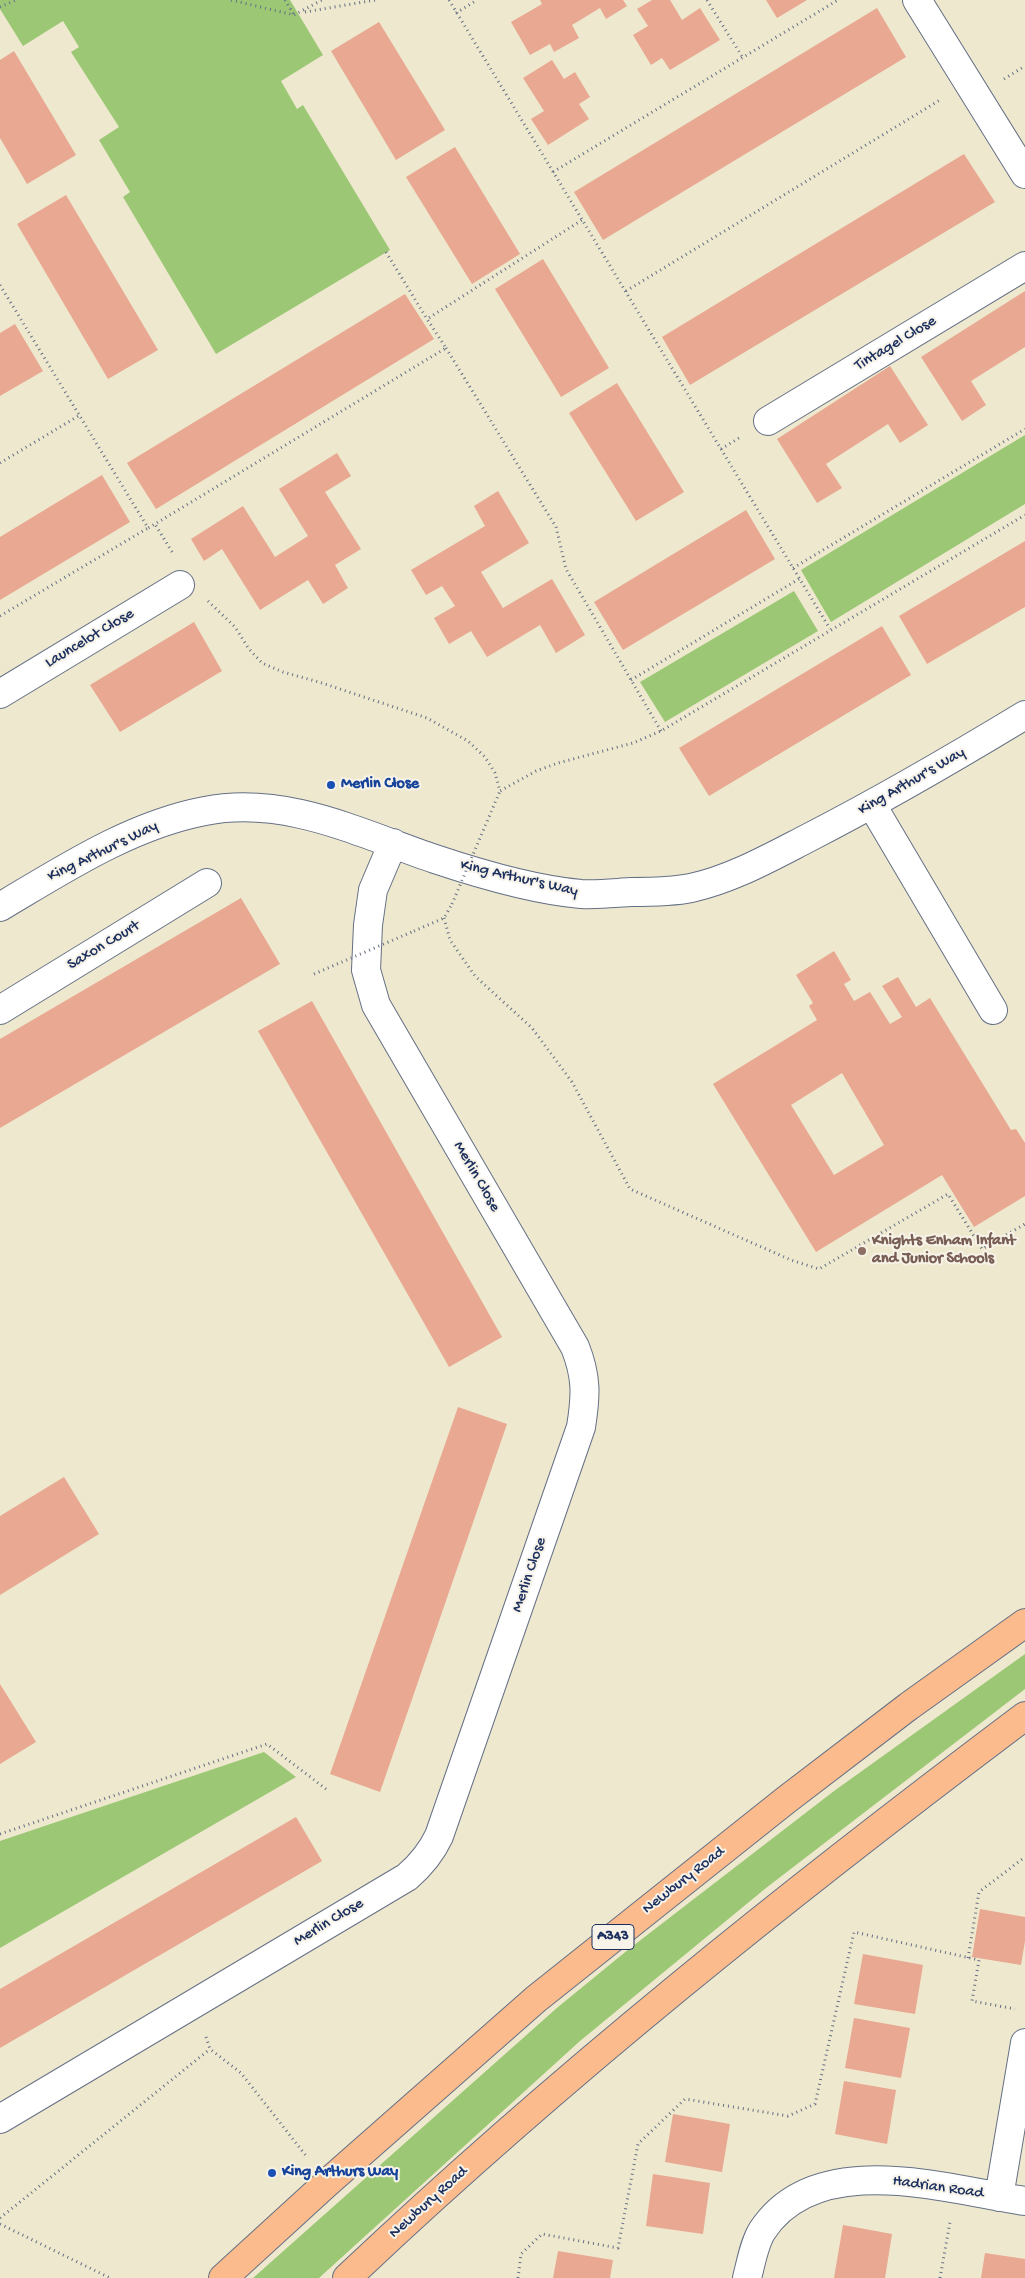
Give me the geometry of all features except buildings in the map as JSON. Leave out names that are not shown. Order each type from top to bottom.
[{"type":"main road","name":"Newbury Road","points":[[223,2278],[327,2183],[536,1999],[660,1899],[901,1712],[1025,1623]]},
{"type":"main road","name":"Newbury Road","points":[[347,2278],[488,2149],[624,2034],[774,1910],[1025,1716]]},
{"type":"street","points":[[917,0],[1025,174]]},
{"type":"street","name":"Tintagel Close","points":[[768,421],[1025,266]]},
{"type":"street","name":"Launcelot Close","points":[[0,694],[184,583]]},
{"type":"street","name":"King Arthur's Way","points":[[0,907],[129,836],[165,822],[206,810],[244,807],[304,815],[339,823],[435,859],[486,874],[542,887],[582,894],[654,892],[691,888],[724,878],[764,861],[872,806],[1025,715]]},
{"type":"street","points":[[872,806],[993,1010]]},
{"type":"street","name":"Merlin Close","points":[[0,2119],[407,1877],[420,1866],[432,1851],[443,1826],[581,1427],[586,1384],[576,1347],[376,1005],[366,970],[368,925],[374,890],[393,842]]},
{"type":"street","name":"Saxon Court","points":[[0,1010],[207,883]]},
{"type":"street","name":"Hadrian Road","points":[[747,2278],[762,2232],[792,2201],[812,2190],[861,2180],[908,2181],[1012,2199],[1025,2043]]},
{"type":"path","points":[[0,7],[16,0]]},
{"type":"path","points":[[230,0],[294,15],[375,0]]},
{"type":"path","points":[[285,0],[294,15]]},
{"type":"path","points":[[301,13],[322,0]]},
{"type":"path","points":[[449,0],[830,629]]},
{"type":"path","points":[[456,13],[477,0]]},
{"type":"path","points":[[707,0],[743,58]]},
{"type":"path","points":[[553,172],[838,0]]},
{"type":"path","points":[[626,291],[969,83]]},
{"type":"path","points":[[427,319],[582,220]]},
{"type":"path","points":[[386,252],[556,527],[566,569],[660,731]]},
{"type":"path","points":[[0,284],[148,528]]},
{"type":"path","points":[[0,616],[446,348]]},
{"type":"path","points":[[0,464],[80,415]]},
{"type":"path","points":[[793,568],[1025,429]]},
{"type":"path","points":[[314,974],[444,918],[452,904],[500,791],[536,771],[558,762],[633,743],[660,731],[1025,515]]},
{"type":"path","points":[[155,524],[184,583],[235,628],[249,650],[262,663],[283,672],[427,718],[468,741],[485,756],[495,773],[500,791]]},
{"type":"path","points":[[631,680],[799,579]]},
{"type":"path","points":[[444,918],[450,940],[474,976],[532,1028],[572,1082],[630,1189],[790,1260],[819,1268],[948,1194],[982,1249],[1025,1224]]},
{"type":"path","points":[[0,1834],[267,1744],[326,1789]]},
{"type":"path","points":[[968,1958],[979,1892],[1025,1857]]},
{"type":"path","points":[[518,2278],[521,2254],[542,2234],[618,2248],[638,2144],[685,2099],[788,2116],[815,2104],[854,1932],[979,1960],[972,2001],[1016,2009]]},
{"type":"path","points":[[194,2003],[210,2049],[241,2073],[327,2183]]},
{"type":"path","points":[[0,2218],[210,2049]]},
{"type":"path","points":[[940,2278],[955,2189]]},
{"type":"path","points":[[0,2224],[110,2278]]},
{"type":"green space","points":[[0,0],[290,0],[323,55],[281,81],[297,109],[303,105],[390,250],[216,354],[123,197],[130,192],[99,140],[119,127],[71,52],[79,47],[63,21],[23,46],[0,9]]},
{"type":"green space","points":[[1025,435],[1025,504],[831,622],[801,570]]},
{"type":"green space","points":[[794,591],[818,631],[665,722],[640,682]]},
{"type":"green space","points":[[1025,1654],[1025,1689],[766,1888],[580,2041],[319,2278],[253,2278],[558,2007],[629,1949],[834,1791]]},
{"type":"green space","points":[[264,1752],[296,1777],[0,1948],[0,1841]]},
{"type":"place","name":"Merlin Close","points":[[331,785]]},
{"type":"place","name":"Knights Enham Infant and Junior Schools","points":[[862,1251]]},
{"type":"place","name":"King Arthurs Way","points":[[272,2173]]}]
